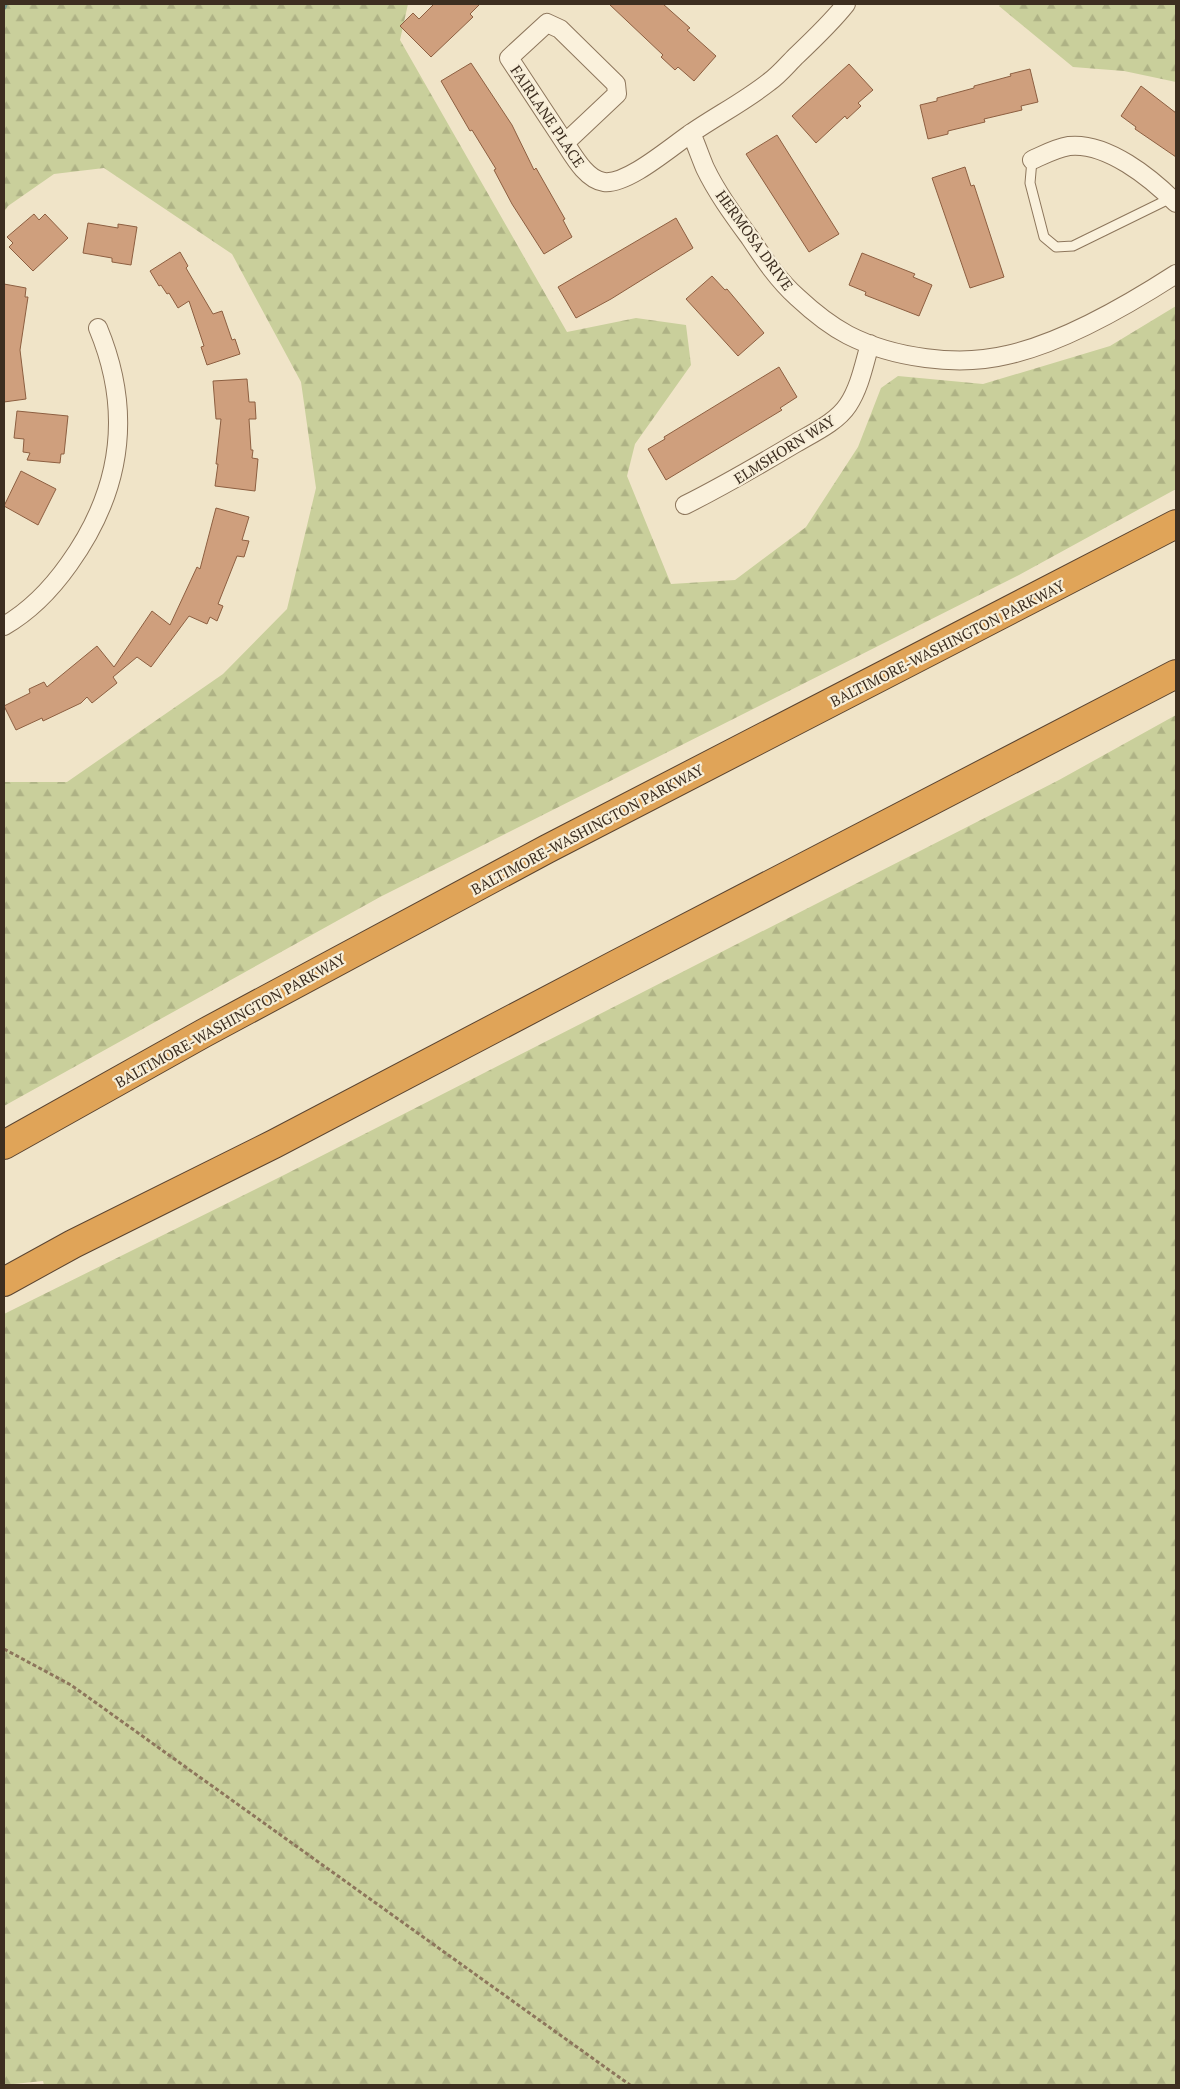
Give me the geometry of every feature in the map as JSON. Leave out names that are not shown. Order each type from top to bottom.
[{"type":"highway","name":"BALTIMORE-WASHINGTON PARKWAY","points":[[4,1145],[204,1033],[546,849],[1176,524]]},
{"type":"highway","points":[[4,1282],[73,1244],[274,1144],[1176,674]]},
{"type":"street","name":"FAIRLANE PLACE","points":[[565,143],[618,94],[616,84],[560,29],[547,23],[508,58],[565,143],[589,175],[605,182],[622,178],[660,156],[770,82],[846,4]]},
{"type":"street","name":"HERMOSA DRIVE","points":[[692,133],[705,168],[736,220],[779,278],[796,296],[824,320],[849,336],[900,353],[934,360],[968,360],[1006,356],[1044,344],[1089,324],[1176,274]]},
{"type":"street","points":[[1032,160],[1068,146],[1103,151],[1124,161],[1174,201]]},
{"type":"street","points":[[4,626],[34,604],[59,578],[93,527],[105,500],[118,441],[118,409],[116,385],[109,355],[98,328]]},
{"type":"street","name":"ELMSHORN WAY","points":[[685,506],[741,476],[826,425],[839,415],[848,406],[853,395],[870,344]]},
{"type":"lane","points":[[1032,160],[1030,183],[1044,236],[1056,247],[1073,246],[1174,201]]},
{"type":"path","points":[[4,1649],[71,1685],[630,2085]]},
{"type":"green space","points":[[4,4],[408,4],[400,40],[567,332],[636,318],[686,325],[691,365],[635,444],[627,476],[671,584],[735,580],[806,527],[858,447],[881,388],[898,376],[983,384],[1110,346],[1176,306],[1176,489],[1019,575],[380,897],[4,1106],[4,782],[67,782],[223,674],[287,609],[316,488],[301,382],[232,254],[104,168],[54,174],[8,206],[4,212]]},
{"type":"green space","points":[[1001,4],[1176,4],[1176,82],[1124,71],[1073,67],[999,6]]},
{"type":"green space","points":[[1176,715],[1176,2085],[44,2085],[43,2081],[4,2085],[4,1314],[286,1174],[1059,780]]},
{"type":"building","points":[[434,4],[480,4],[470,14],[473,17],[431,57],[400,26],[413,13],[419,19]]},
{"type":"building","points":[[609,4],[663,4],[690,28],[687,30],[716,56],[694,81],[678,67],[675,70],[661,57],[663,55]]},
{"type":"building","points":[[471,63],[512,125],[534,170],[536,168],[565,219],[563,220],[572,237],[544,254],[512,204],[494,170],[496,169],[472,130],[470,131],[441,81]]},
{"type":"building","points":[[849,64],[873,90],[858,103],[861,106],[847,119],[845,116],[816,143],[792,116]]},
{"type":"building","points":[[1030,69],[1038,102],[1021,106],[1022,110],[984,119],[985,122],[948,131],[948,134],[928,139],[920,105]]},
{"type":"building","points":[[1141,86],[1176,113],[1176,157],[1135,129],[1136,127],[1121,116]]},
{"type":"building","points":[[777,135],[839,234],[809,252],[746,154]]},
{"type":"building","points":[[965,167],[971,186],[974,185],[1004,277],[970,288],[932,178]]},
{"type":"building","points":[[34,214],[39,220],[45,214],[68,238],[33,271],[9,247],[13,243],[7,237]]},
{"type":"building","points":[[676,218],[693,248],[611,299],[576,318],[558,287]]},
{"type":"building","points":[[88,223],[118,228],[118,224],[137,227],[131,265],[112,262],[112,258],[83,253]]},
{"type":"building","points":[[180,252],[188,266],[186,268],[213,314],[222,311],[232,340],[235,339],[240,354],[207,365],[201,347],[204,346],[189,301],[178,308],[169,293],[167,294],[161,285],[159,286],[150,271]]},
{"type":"building","points":[[862,253],[915,274],[913,277],[932,285],[919,316],[865,295],[866,292],[849,285]]},
{"type":"building","points":[[712,276],[725,290],[727,289],[764,333],[738,356],[686,299]]},
{"type":"building","points":[[4,284],[26,288],[25,297],[28,297],[20,350],[26,399],[4,402]]},
{"type":"building","points":[[779,367],[797,397],[780,408],[782,410],[666,480],[648,449],[665,439],[664,437]]},
{"type":"building","points":[[247,379],[249,402],[255,402],[256,419],[249,419],[251,450],[253,450],[252,458],[258,459],[255,491],[215,486],[221,419],[216,419],[213,381]]},
{"type":"building","points":[[17,411],[68,416],[64,454],[61,454],[60,463],[27,460],[30,453],[23,452],[24,439],[14,438]]},
{"type":"building","points":[[21,471],[56,489],[38,525],[4,506]]},
{"type":"building","points":[[216,508],[249,517],[242,540],[249,541],[244,557],[237,556],[218,604],[223,606],[217,621],[210,617],[207,624],[189,616],[151,667],[137,657],[113,677],[117,683],[92,703],[87,697],[81,703],[43,721],[42,718],[16,730],[4,706],[30,693],[29,689],[44,682],[47,687],[97,646],[114,667],[152,611],[170,625],[197,567],[200,569]]}]
